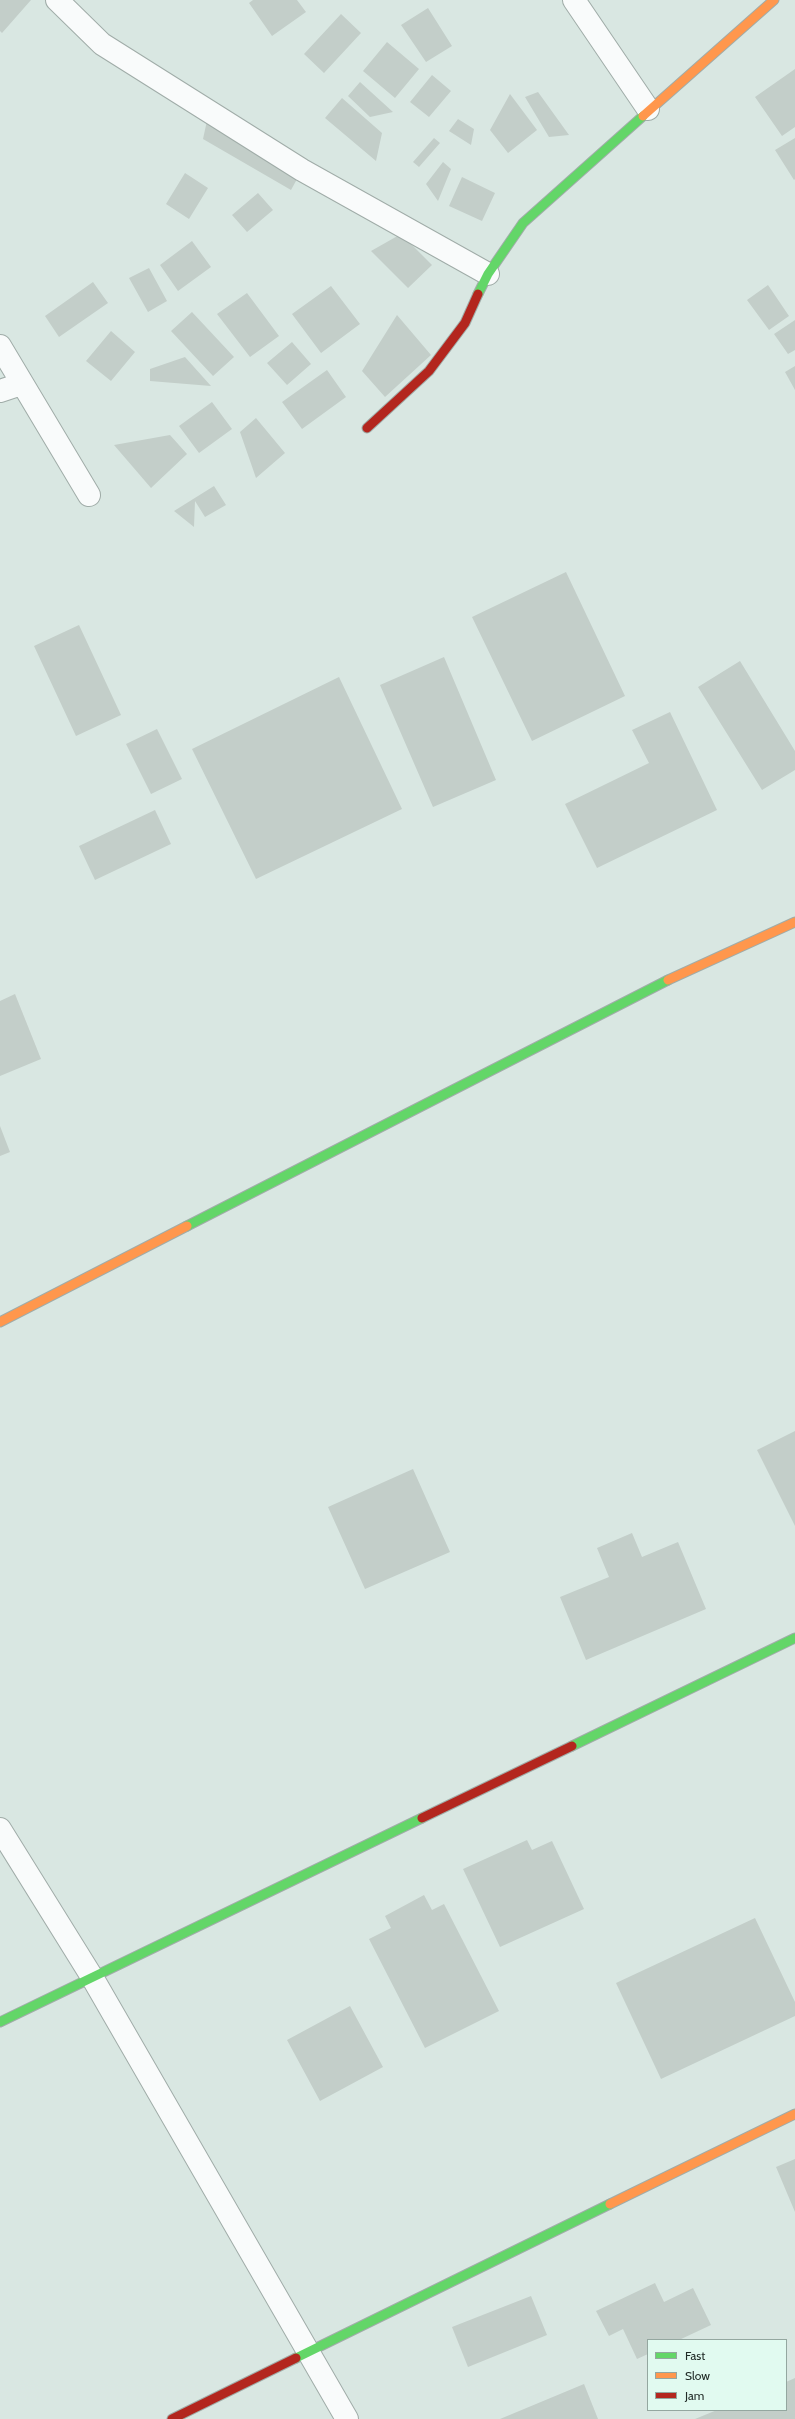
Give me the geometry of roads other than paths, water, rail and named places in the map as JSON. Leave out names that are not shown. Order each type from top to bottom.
[{"type":"street","points":[[57,0],[102,44],[302,170],[488,274]]},
{"type":"street","points":[[574,0],[648,110]]},
{"type":"street","points":[[367,428],[429,372],[465,323],[488,274],[523,223],[648,110],[774,0]]},
{"type":"street","points":[[0,346],[21,384],[89,495]]},
{"type":"street","points":[[0,391],[21,384]]},
{"type":"street","points":[[0,1322],[675,976],[795,922]]},
{"type":"street","points":[[0,2022],[795,1638]]},
{"type":"street","points":[[0,1829],[92,1977],[306,2352],[347,2419]]},
{"type":"street","points":[[172,2419],[306,2352],[795,2114]]}]
